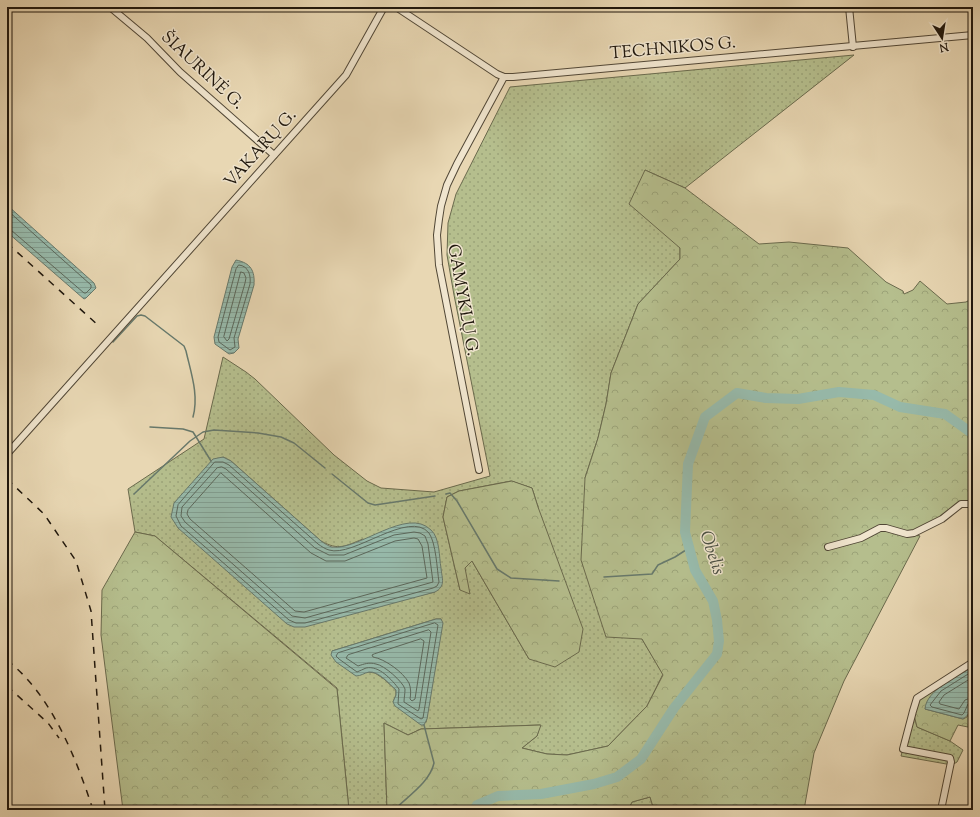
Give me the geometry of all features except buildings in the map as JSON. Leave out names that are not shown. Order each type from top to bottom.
[{"type":"street","name":"ŠIAURINĖ G.","points":[[110,7],[147,38],[180,72],[274,155]]},
{"type":"street","name":"VAKARŲ G.","points":[[7,454],[346,75],[384,7]]},
{"type":"street","name":"TECHNIKOS G.","points":[[396,7],[497,74],[504,77],[524,77],[973,35]]},
{"type":"street","points":[[849,7],[853,47]]},
{"type":"street","name":"GAMYKLŲ G.","points":[[479,470],[440,272],[437,235],[441,206],[451,175],[504,77]]},
{"type":"street","points":[[828,547],[861,538],[880,528],[886,528],[907,534],[914,533],[942,519],[960,504],[973,504]]},
{"type":"street","points":[[941,810],[951,762],[950,758],[903,749],[917,698],[973,662]]},
{"type":"green space","points":[[854,55],[685,188],[645,170],[680,248],[680,259],[638,304],[611,373],[598,438],[585,478],[642,639],[663,674],[647,706],[608,746],[567,755],[547,754],[522,748],[537,736],[540,725],[421,729],[408,735],[384,723],[387,810],[349,810],[337,688],[155,536],[135,532],[128,489],[204,439],[223,357],[255,379],[334,455],[367,481],[381,488],[434,492],[490,476],[447,255],[448,223],[456,194],[510,87]],"holes":[[[223,457],[231,461],[321,541],[337,547],[363,539],[435,592],[422,595],[174,503]],[[511,481],[532,488],[538,507],[529,659],[472,561],[465,568],[460,590],[443,517],[447,497],[459,491]],[[436,619],[441,619],[442,623],[426,722],[393,702],[396,695],[396,690],[384,679],[375,673],[368,672],[332,651]]]},
{"type":"green space","points":[[645,170],[685,188],[759,244],[789,242],[848,248],[886,282],[903,291],[904,294],[913,290],[920,281],[947,304],[966,302],[973,298],[973,504],[964,503],[915,534],[920,536],[844,681],[814,753],[804,810],[654,810],[650,797],[632,802],[628,810],[387,810],[384,723],[408,735],[421,729],[541,725],[537,736],[522,748],[547,754],[567,755],[608,746],[647,706],[663,675],[642,639],[606,637],[581,560],[585,478],[598,438],[611,373],[638,304],[680,259],[680,248],[629,204]]},
{"type":"green space","points":[[512,481],[532,488],[583,629],[579,652],[555,667],[529,659],[472,561],[465,568],[470,594],[460,590],[443,517],[447,497],[459,491]]},
{"type":"green space","points":[[135,532],[155,536],[337,689],[349,810],[123,810],[101,635],[102,590]]},
{"type":"green space","points":[[973,662],[973,667],[938,688],[925,709],[963,719],[967,717],[973,703],[973,728],[958,725],[950,741],[917,727],[913,711],[917,698]]},
{"type":"green space","points":[[913,711],[917,727],[950,741],[963,750],[957,762],[952,765],[901,756]]},
{"type":"green space","points":[[650,797],[654,810],[628,810],[632,802]]},
{"type":"water","points":[[7,205],[94,283],[96,288],[86,298],[84,299],[7,232]]},
{"type":"water","points":[[236,260],[245,263],[251,268],[254,276],[254,285],[238,339],[239,348],[234,353],[229,354],[215,344],[214,337],[232,267]]},
{"type":"water","points":[[223,457],[231,461],[321,541],[331,547],[355,543],[396,526],[409,523],[421,524],[431,530],[436,538],[439,548],[442,579],[441,587],[435,592],[305,627],[294,627],[287,624],[178,528],[171,517],[174,503],[213,459]]},
{"type":"water","points":[[436,619],[441,619],[443,623],[427,719],[424,725],[421,725],[395,706],[393,702],[396,695],[396,690],[387,681],[373,672],[356,676],[336,662],[331,655],[332,651]]},
{"type":"water","points":[[973,667],[974,687],[972,703],[967,715],[963,719],[925,709],[927,702],[937,690],[951,679]]},
{"type":"waterway","points":[[113,342],[137,316],[141,315],[145,316],[184,346],[195,392],[195,409],[193,417]]},
{"type":"waterway","name":"Obelis","points":[[474,810],[477,805],[498,796],[541,794],[594,784],[617,777],[641,759],[674,708],[717,654],[719,641],[713,601],[695,570],[685,532],[688,464],[705,417],[737,393],[766,398],[798,399],[839,392],[874,395],[900,407],[945,414],[973,434]]},
{"type":"waterway","points":[[150,427],[183,429],[193,432],[211,461]]},
{"type":"waterway","points":[[134,494],[190,441],[203,432],[214,430],[258,433],[281,437],[294,443],[325,468]]},
{"type":"waterway","points":[[332,474],[368,503],[375,505],[435,496]]},
{"type":"waterway","points":[[446,494],[450,493],[457,501],[497,569],[511,578],[559,581]]},
{"type":"waterway","points":[[604,577],[652,574],[658,565],[689,548]]},
{"type":"waterway","points":[[394,810],[423,783],[432,770],[434,763],[424,725]]},
{"type":"railway","points":[[7,243],[99,326]]},
{"type":"railway","points":[[7,479],[44,514],[76,561],[91,611],[105,810]]},
{"type":"railway","points":[[7,660],[22,674],[38,693],[58,724],[74,758],[93,810]]},
{"type":"railway","points":[[7,686],[48,723],[59,738]]}]
